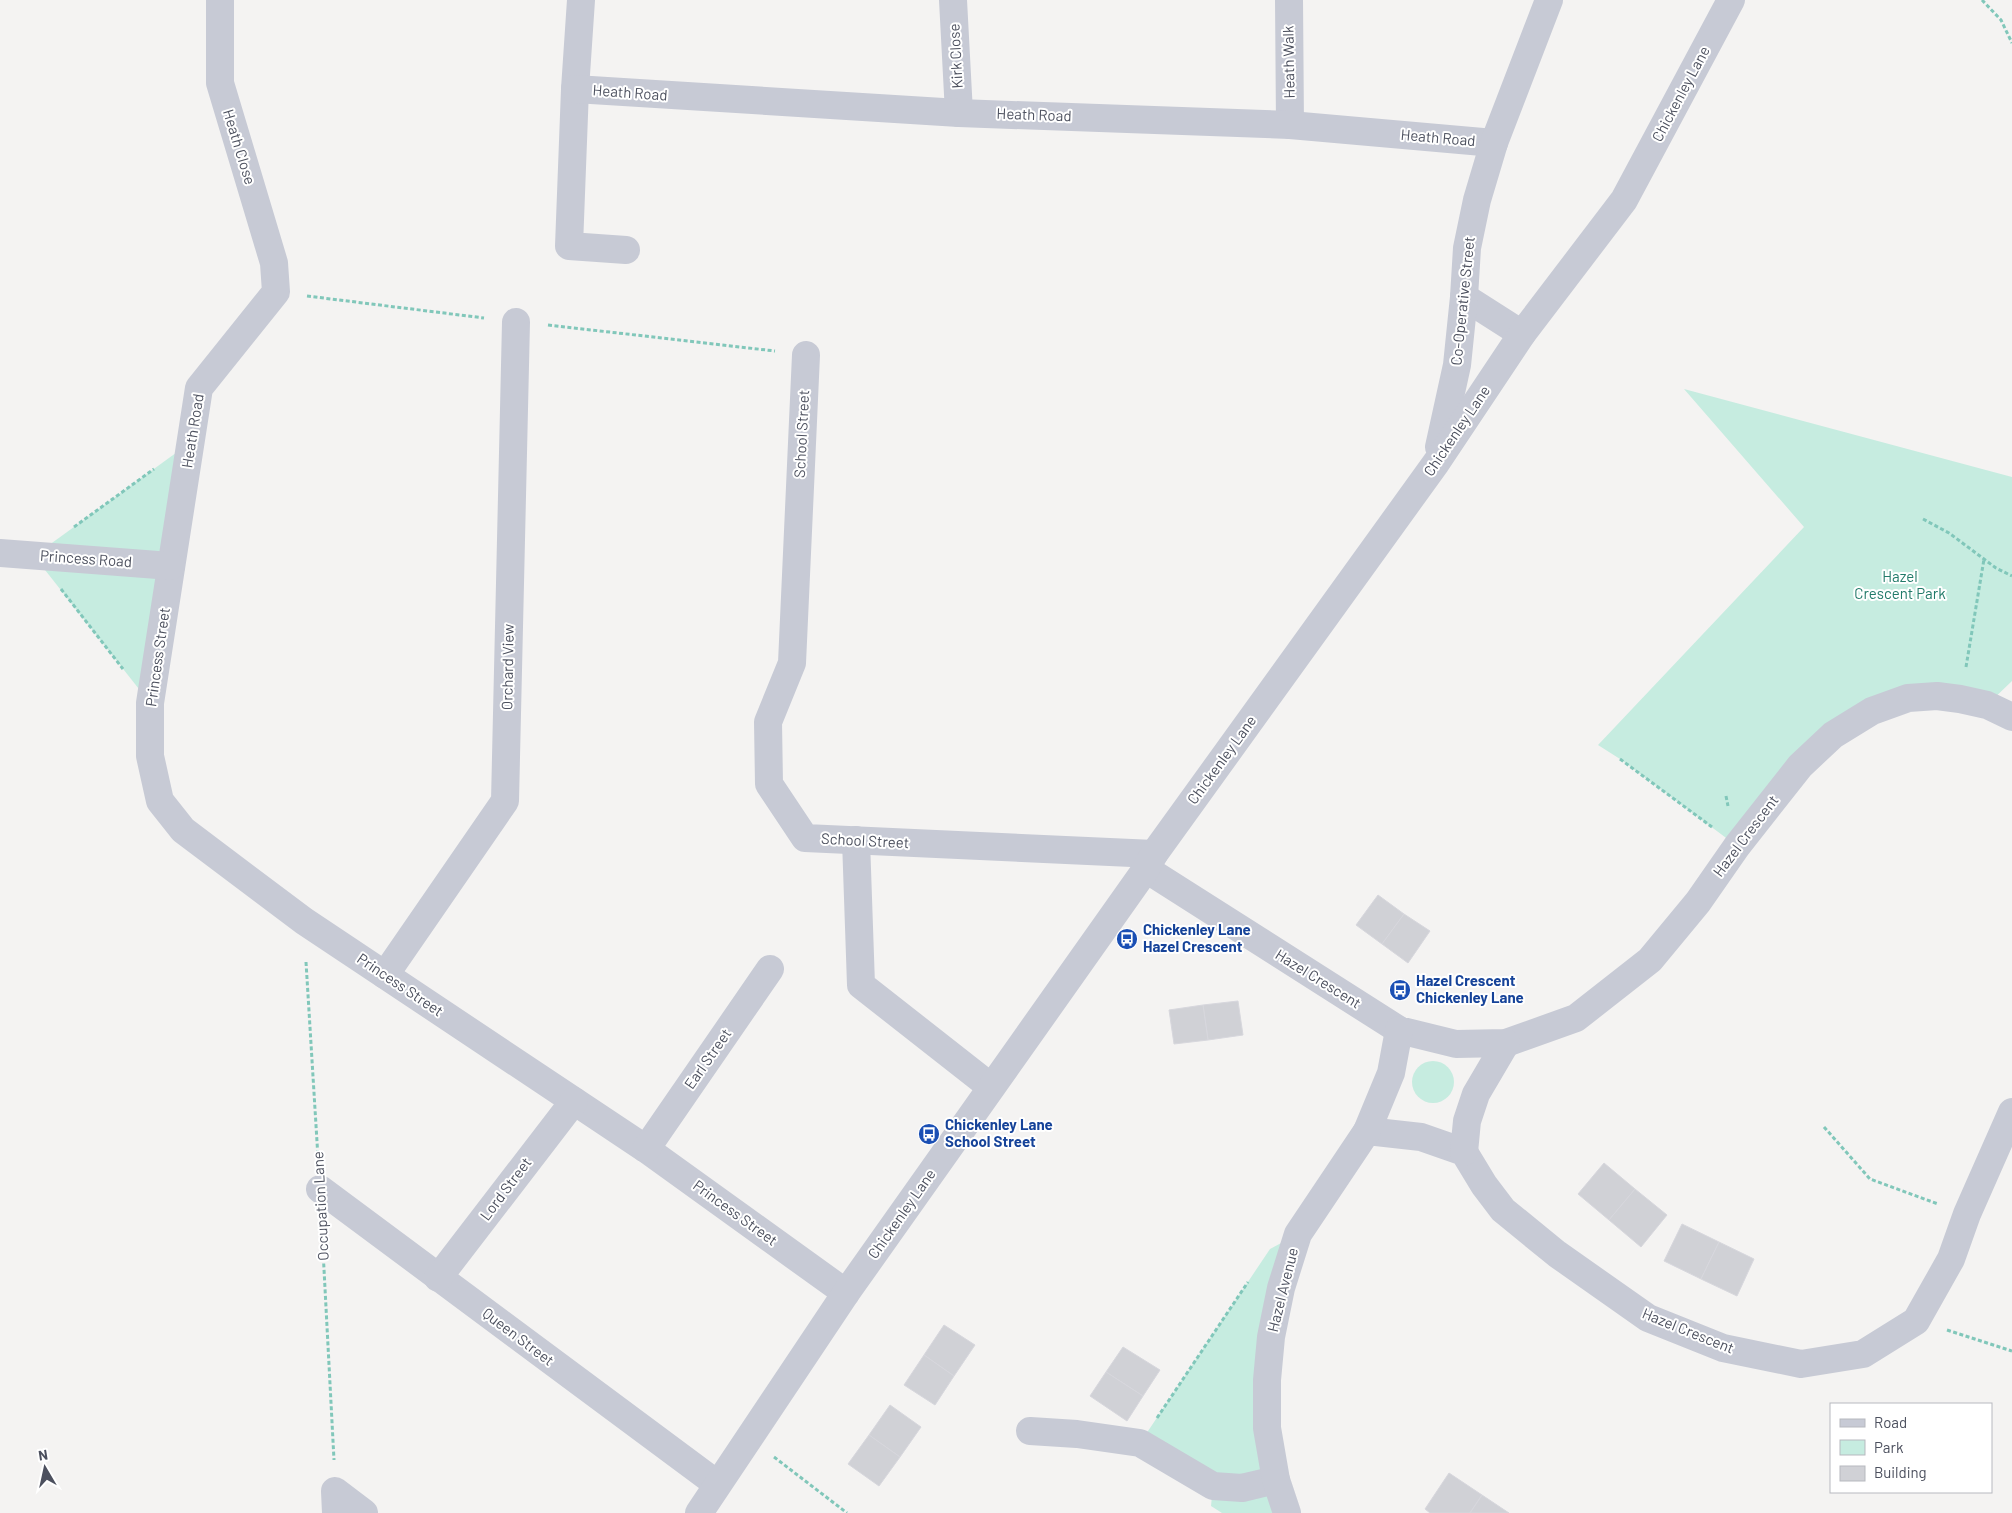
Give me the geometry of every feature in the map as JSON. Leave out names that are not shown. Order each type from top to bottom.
[{"type":"street","name":"Heath Close","points":[[220,0],[220,83],[274,263],[276,292]]},
{"type":"street","name":"Heath Road","points":[[581,0],[574,89],[568,246],[626,250]]},
{"type":"street","name":"Kirk Close","points":[[953,0],[959,113]]},
{"type":"street","name":"Heath Walk","points":[[1288,0],[1290,124]]},
{"type":"street","name":"Co-Operative Street","points":[[1436,463],[1457,365],[1467,248],[1477,200],[1494,143],[1549,0]]},
{"type":"street","name":"Chickenley Lane","points":[[699,1513],[846,1292],[1150,861],[1436,463],[1522,334],[1624,200],[1731,0]]},
{"type":"street","name":"Heath Road","points":[[574,89],[959,113],[1290,124],[1494,143]]},
{"type":"street","name":"Heath Road","points":[[171,566],[199,388],[276,292]]},
{"type":"street","points":[[1464,297],[1522,334]]},
{"type":"street","name":"Orchard View","points":[[385,975],[504,801],[516,322]]},
{"type":"street","name":"School Street","points":[[806,355],[792,663],[768,722],[768,784],[805,838],[1150,861]]},
{"type":"street","name":"Princess Road","points":[[0,553],[171,566]]},
{"type":"street","name":"Princess Street","points":[[171,566],[150,703],[150,756],[160,802],[183,830],[304,921],[646,1150],[846,1292]]},
{"type":"street","name":"Hazel Crescent","points":[[1150,861],[1398,1030],[1456,1044],[1506,1043],[1576,1018],[1650,960],[1698,902],[1737,846],[1800,766],[1833,735],[1872,712],[1908,698],[1937,696],[1960,699],[1987,705],[2012,717]]},
{"type":"street","points":[[856,840],[861,985],[991,1087]]},
{"type":"street","name":"Earl Street","points":[[646,1150],[770,969]]},
{"type":"street","name":"Hazel Avenue","points":[[1287,1513],[1276,1480],[1267,1428],[1267,1380],[1271,1337],[1281,1288],[1298,1234],[1367,1131],[1391,1073],[1398,1030]]},
{"type":"street","points":[[1367,1131],[1421,1137],[1464,1152],[1467,1121],[1476,1094],[1506,1043]]},
{"type":"street","name":"Lord Street","points":[[438,1278],[574,1101]]},
{"type":"street","name":"Hazel Crescent","points":[[1464,1152],[1484,1185],[1503,1210],[1557,1254],[1648,1318],[1723,1348],[1802,1364],[1863,1354],[1916,1320],[1951,1259],[1967,1214],[2012,1112]]},
{"type":"street","name":"Queen Street","points":[[320,1189],[717,1484]]},
{"type":"street","points":[[1030,1431],[1077,1434],[1140,1443],[1213,1486],[1242,1488],[1276,1480]]},
{"type":"street","points":[[336,1502],[364,1513]]},
{"type":"path","points":[[1982,0],[2001,20],[2012,43]]},
{"type":"path","points":[[1923,519],[1949,533],[1984,560],[2012,576]]},
{"type":"path","points":[[1960,699],[1984,560]]},
{"type":"path","points":[[1620,759],[1737,846]]},
{"type":"path","name":"Occupation Lane","points":[[304,921],[328,1316],[336,1502]]},
{"type":"path","points":[[1824,1127],[1870,1179],[1967,1214]]},
{"type":"path","points":[[1140,1443],[1249,1282]]},
{"type":"path","points":[[1916,1320],[2012,1351]]},
{"type":"path","points":[[748,1440],[776,1458],[847,1513]]},
{"type":"green space","name":"Hazel Crescent Park","points":[[1684,389],[2012,477],[2012,681],[1987,705],[1872,711],[1737,846],[1620,759],[1598,745],[1804,527]]},
{"type":"green space","points":[[191,442],[150,703],[34,556]]},
{"type":"green space","points":[[1433,1061],[1448,1067],[1454,1082],[1448,1097],[1433,1103],[1418,1097],[1412,1082],[1418,1067]]},
{"type":"green space","points":[[1298,1234],[1271,1337],[1287,1513],[1222,1513],[1211,1506],[1213,1486],[1140,1443],[1270,1249]]},
{"type":"building","points":[[1378,895],[1404,914],[1382,944],[1356,925]]},
{"type":"building","points":[[1404,914],[1430,931],[1408,963],[1382,944]]},
{"type":"building","points":[[1238,1001],[1243,1035],[1208,1040],[1203,1005]]},
{"type":"building","points":[[1203,1005],[1208,1040],[1174,1044],[1169,1010]]},
{"type":"building","points":[[1604,1163],[1635,1189],[1609,1220],[1578,1194]]},
{"type":"building","points":[[1635,1189],[1667,1215],[1641,1247],[1609,1220]]},
{"type":"building","points":[[1682,1224],[1719,1242],[1701,1279],[1664,1261]]},
{"type":"building","points":[[1719,1242],[1754,1259],[1737,1296],[1701,1279]]},
{"type":"building","points":[[944,1325],[975,1345],[954,1376],[924,1355]]},
{"type":"building","points":[[1123,1347],[1160,1370],[1143,1396],[1106,1372]]},
{"type":"building","points":[[924,1355],[954,1376],[935,1405],[904,1385]]},
{"type":"building","points":[[1106,1372],[1143,1396],[1127,1421],[1090,1396]]},
{"type":"building","points":[[890,1405],[921,1427],[900,1457],[869,1435]]},
{"type":"building","points":[[869,1435],[900,1457],[879,1486],[848,1464]]},
{"type":"building","points":[[1449,1473],[1482,1495],[1470,1513],[1430,1513],[1425,1509]]},
{"type":"building","points":[[1482,1495],[1509,1513],[1470,1513]]},
{"type":"place","name":"Chickenley Lane Hazel Crescent","points":[[1127,939]]},
{"type":"place","name":"Hazel Crescent Chickenley Lane","points":[[1400,990]]},
{"type":"place","name":"Chickenley Lane School Street","points":[[929,1134]]}]
